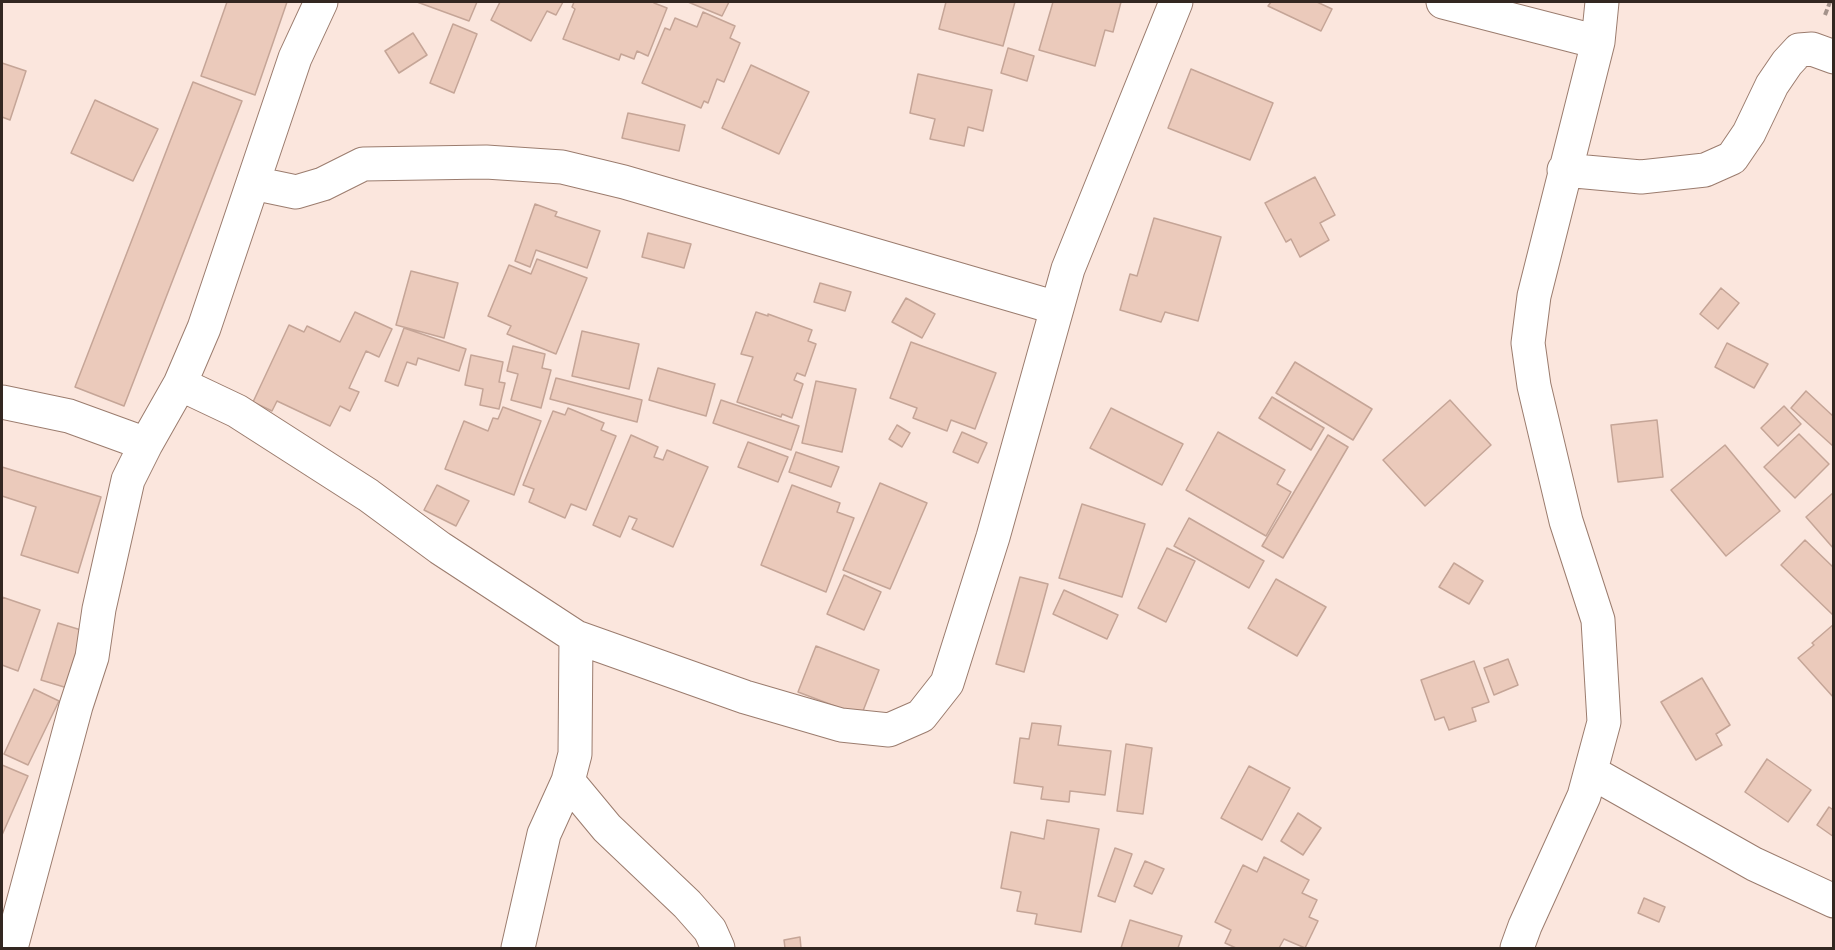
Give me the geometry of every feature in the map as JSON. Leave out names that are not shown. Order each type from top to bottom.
[{"type":"street","points":[[10,948],[73,717],[92,657],[99,609],[128,480],[180,384],[204,328],[295,58],[321,2]]},
{"type":"street","points":[[180,384],[237,411],[368,495],[440,548],[576,637],[745,697],[841,725],[889,730],[921,716],[947,683],[993,537],[1068,269],[1176,2]]},
{"type":"street","points":[[1443,2],[1598,42]]},
{"type":"street","points":[[1517,948],[1584,796],[1604,722],[1598,620],[1566,521],[1534,386],[1528,343],[1534,296],[1598,42],[1602,2]]},
{"type":"street","points":[[1564,170],[1641,177],[1705,170],[1732,158],[1749,133],[1772,86],[1787,63],[1799,50],[1812,49],[1833,57]]},
{"type":"street","points":[[254,183],[296,192],[323,184],[363,164],[486,162],[562,167],[624,182],[1057,308]]},
{"type":"street","points":[[2,402],[69,416],[146,444]]},
{"type":"street","points":[[518,948],[544,834],[568,781],[575,754],[576,637]]},
{"type":"street","points":[[1591,772],[1754,864],[1833,901]]},
{"type":"street","points":[[568,781],[607,828],[687,904],[710,930],[718,948]]},
{"type":"building","points":[[227,2],[287,2],[255,95],[201,76]]},
{"type":"building","points":[[417,2],[477,2],[469,21]]},
{"type":"building","points":[[500,2],[563,2],[556,15],[547,11],[531,41],[491,20]]},
{"type":"building","points":[[574,2],[654,2],[667,8],[648,56],[637,51],[634,59],[621,54],[619,60],[563,39],[575,9],[572,7]]},
{"type":"building","points":[[688,2],[729,2],[722,16]]},
{"type":"building","points":[[946,2],[1015,2],[1003,46],[939,29]]},
{"type":"building","points":[[1053,2],[1121,2],[1113,32],[1105,30],[1095,66],[1039,50]]},
{"type":"building","points":[[1271,2],[1317,2],[1332,9],[1321,31],[1268,6]]},
{"type":"building","points":[[703,12],[735,26],[730,38],[740,43],[724,82],[717,79],[708,103],[704,101],[701,108],[642,83],[665,28],[670,30],[675,18],[697,27]]},
{"type":"building","points":[[453,24],[477,34],[454,93],[430,83]]},
{"type":"building","points":[[413,33],[427,55],[399,73],[385,51]]},
{"type":"building","points":[[1008,48],[1034,56],[1027,81],[1001,73]]},
{"type":"building","points":[[2,63],[26,71],[10,120],[2,117]]},
{"type":"building","points":[[751,65],[809,92],[779,154],[722,128]]},
{"type":"building","points":[[1191,69],[1273,103],[1250,160],[1168,128]]},
{"type":"building","points":[[918,74],[992,90],[983,131],[968,127],[964,146],[930,139],[935,119],[910,113]]},
{"type":"building","points":[[193,82],[242,101],[124,406],[75,387]]},
{"type":"building","points":[[95,100],[158,129],[133,181],[71,153]]},
{"type":"building","points":[[628,113],[685,125],[679,151],[622,138]]},
{"type":"building","points":[[1315,177],[1335,215],[1320,223],[1329,240],[1300,257],[1291,239],[1286,242],[1265,203]]},
{"type":"building","points":[[535,204],[557,212],[555,216],[600,231],[587,268],[536,250],[530,267],[515,261]]},
{"type":"building","points":[[1154,218],[1221,237],[1198,321],[1165,312],[1161,322],[1120,310],[1130,274],[1137,276]]},
{"type":"building","points":[[648,233],[691,244],[684,268],[642,257]]},
{"type":"building","points":[[537,259],[587,278],[556,354],[507,334],[511,326],[488,316],[509,265],[531,274]]},
{"type":"building","points":[[411,271],[458,283],[444,338],[396,325]]},
{"type":"building","points":[[820,283],[851,292],[845,311],[814,302]]},
{"type":"building","points":[[1721,288],[1739,303],[1718,329],[1700,314]]},
{"type":"building","points":[[906,298],[935,314],[922,338],[892,322]]},
{"type":"building","points":[[355,312],[392,329],[379,357],[366,351],[349,388],[359,392],[350,411],[340,406],[330,426],[277,401],[272,411],[253,402],[289,325],[304,332],[307,326],[340,342]]},
{"type":"building","points":[[756,312],[812,330],[808,341],[816,344],[805,376],[797,373],[794,380],[803,384],[792,418],[782,414],[781,417],[737,402],[753,357],[741,354]]},
{"type":"building","points":[[404,328],[466,349],[459,371],[418,358],[416,365],[407,362],[398,386],[385,381]]},
{"type":"building","points":[[582,331],[639,344],[629,389],[572,376]]},
{"type":"building","points":[[911,342],[996,373],[975,429],[951,420],[947,431],[913,418],[917,408],[890,398]]},
{"type":"building","points":[[1727,343],[1768,364],[1754,388],[1715,367]]},
{"type":"building","points":[[513,346],[545,354],[542,368],[551,370],[541,408],[511,400],[518,374],[507,371]]},
{"type":"building","points":[[471,355],[503,362],[499,382],[505,383],[499,409],[480,405],[483,389],[465,385]]},
{"type":"building","points":[[1295,362],[1372,409],[1353,440],[1276,393]]},
{"type":"building","points":[[658,368],[715,384],[706,416],[649,400]]},
{"type":"building","points":[[556,378],[642,400],[637,422],[550,399]]},
{"type":"building","points":[[816,381],[856,389],[842,452],[802,443]]},
{"type":"building","points":[[1806,391],[1834,417],[1834,447],[1791,408]]},
{"type":"building","points":[[1272,397],[1324,428],[1311,450],[1259,418]]},
{"type":"building","points":[[721,400],[799,426],[791,450],[713,423]]},
{"type":"building","points":[[1450,400],[1491,445],[1425,506],[1383,460]]},
{"type":"building","points":[[1784,406],[1801,424],[1778,446],[1761,428]]},
{"type":"building","points":[[503,407],[541,421],[514,495],[445,469],[464,421],[488,431],[493,418],[498,419]]},
{"type":"building","points":[[568,408],[604,423],[601,430],[616,436],[586,510],[571,504],[565,518],[529,502],[534,489],[523,485],[553,411],[565,415]]},
{"type":"building","points":[[1111,408],[1183,444],[1162,485],[1090,448]]},
{"type":"building","points":[[1657,420],[1663,477],[1618,482],[1611,425]]},
{"type":"building","points":[[897,425],[910,433],[902,447],[889,439]]},
{"type":"building","points":[[962,432],[987,443],[978,463],[953,452]]},
{"type":"building","points":[[1218,432],[1285,470],[1277,484],[1291,492],[1266,536],[1186,490]]},
{"type":"building","points":[[1799,434],[1829,464],[1795,498],[1764,467]]},
{"type":"building","points":[[631,435],[658,447],[654,457],[663,460],[667,450],[708,467],[673,547],[632,529],[637,519],[629,516],[620,537],[593,525]]},
{"type":"building","points":[[1328,435],[1348,447],[1283,558],[1262,546]]},
{"type":"building","points":[[748,442],[788,457],[778,482],[738,467]]},
{"type":"building","points":[[1725,445],[1780,511],[1726,556],[1671,490]]},
{"type":"building","points":[[796,452],[839,467],[831,487],[789,472]]},
{"type":"building","points":[[2,467],[101,497],[78,573],[21,555],[36,507],[2,496]]},
{"type":"building","points":[[880,483],[927,503],[890,589],[843,570]]},
{"type":"building","points":[[437,485],[469,501],[456,526],[424,510]]},
{"type":"building","points":[[792,485],[840,503],[837,512],[854,518],[826,592],[761,565]]},
{"type":"building","points":[[1834,492],[1834,549],[1806,517]]},
{"type":"building","points":[[1082,504],[1145,524],[1122,597],[1059,578]]},
{"type":"building","points":[[1189,518],[1264,561],[1249,588],[1174,546]]},
{"type":"building","points":[[1805,540],[1834,568],[1834,616],[1781,565]]},
{"type":"building","points":[[1167,548],[1195,561],[1166,622],[1138,608]]},
{"type":"building","points":[[1454,563],[1483,581],[1469,604],[1439,587]]},
{"type":"building","points":[[844,575],[881,592],[864,630],[827,614]]},
{"type":"building","points":[[1020,577],[1048,584],[1024,672],[996,664]]},
{"type":"building","points":[[1276,579],[1326,607],[1297,656],[1248,628]]},
{"type":"building","points":[[1064,590],[1118,615],[1107,639],[1053,614]]},
{"type":"building","points":[[2,597],[40,610],[18,671],[2,665]]},
{"type":"building","points":[[58,623],[91,633],[74,690],[41,680]]},
{"type":"building","points":[[1834,624],[1834,698],[1798,658]]},
{"type":"building","points":[[816,646],[879,670],[861,716],[798,692]]},
{"type":"building","points":[[1508,659],[1518,685],[1494,695],[1484,668]]},
{"type":"building","points":[[1474,661],[1489,702],[1472,708],[1476,721],[1449,730],[1444,717],[1435,720],[1421,680]]},
{"type":"building","points":[[1702,678],[1730,725],[1716,734],[1722,745],[1696,760],[1661,702]]},
{"type":"building","points":[[34,689],[59,701],[28,765],[4,754]]},
{"type":"building","points":[[1032,723],[1061,726],[1058,745],[1111,751],[1105,795],[1070,791],[1069,802],[1041,799],[1043,787],[1014,783],[1020,738],[1029,739]]},
{"type":"building","points":[[1126,744],[1152,748],[1143,814],[1117,811]]},
{"type":"building","points":[[1767,759],[1811,790],[1788,822],[1745,792]]},
{"type":"building","points":[[2,765],[28,776],[2,835]]},
{"type":"building","points":[[1249,766],[1290,788],[1262,840],[1221,818]]},
{"type":"building","points":[[1829,807],[1832,809],[1834,807],[1834,837],[1817,825]]},
{"type":"building","points":[[1298,813],[1321,828],[1303,855],[1281,841]]},
{"type":"building","points":[[1047,820],[1099,829],[1081,932],[1035,924],[1037,914],[1017,911],[1021,892],[1001,888],[1011,832],[1044,839]]},
{"type":"building","points":[[1115,848],[1132,854],[1115,902],[1098,896]]},
{"type":"building","points":[[1264,857],[1309,880],[1302,893],[1317,900],[1309,917],[1318,921],[1305,948],[1284,939],[1279,948],[1236,948],[1225,943],[1231,930],[1215,922],[1243,865],[1257,872]]},
{"type":"building","points":[[1145,861],[1164,869],[1152,894],[1134,886]]},
{"type":"building","points":[[1644,898],[1665,907],[1659,922],[1638,913]]},
{"type":"building","points":[[1130,920],[1182,936],[1178,948],[1121,948]]},
{"type":"building","points":[[800,937],[801,948],[785,948],[784,940]]}]
